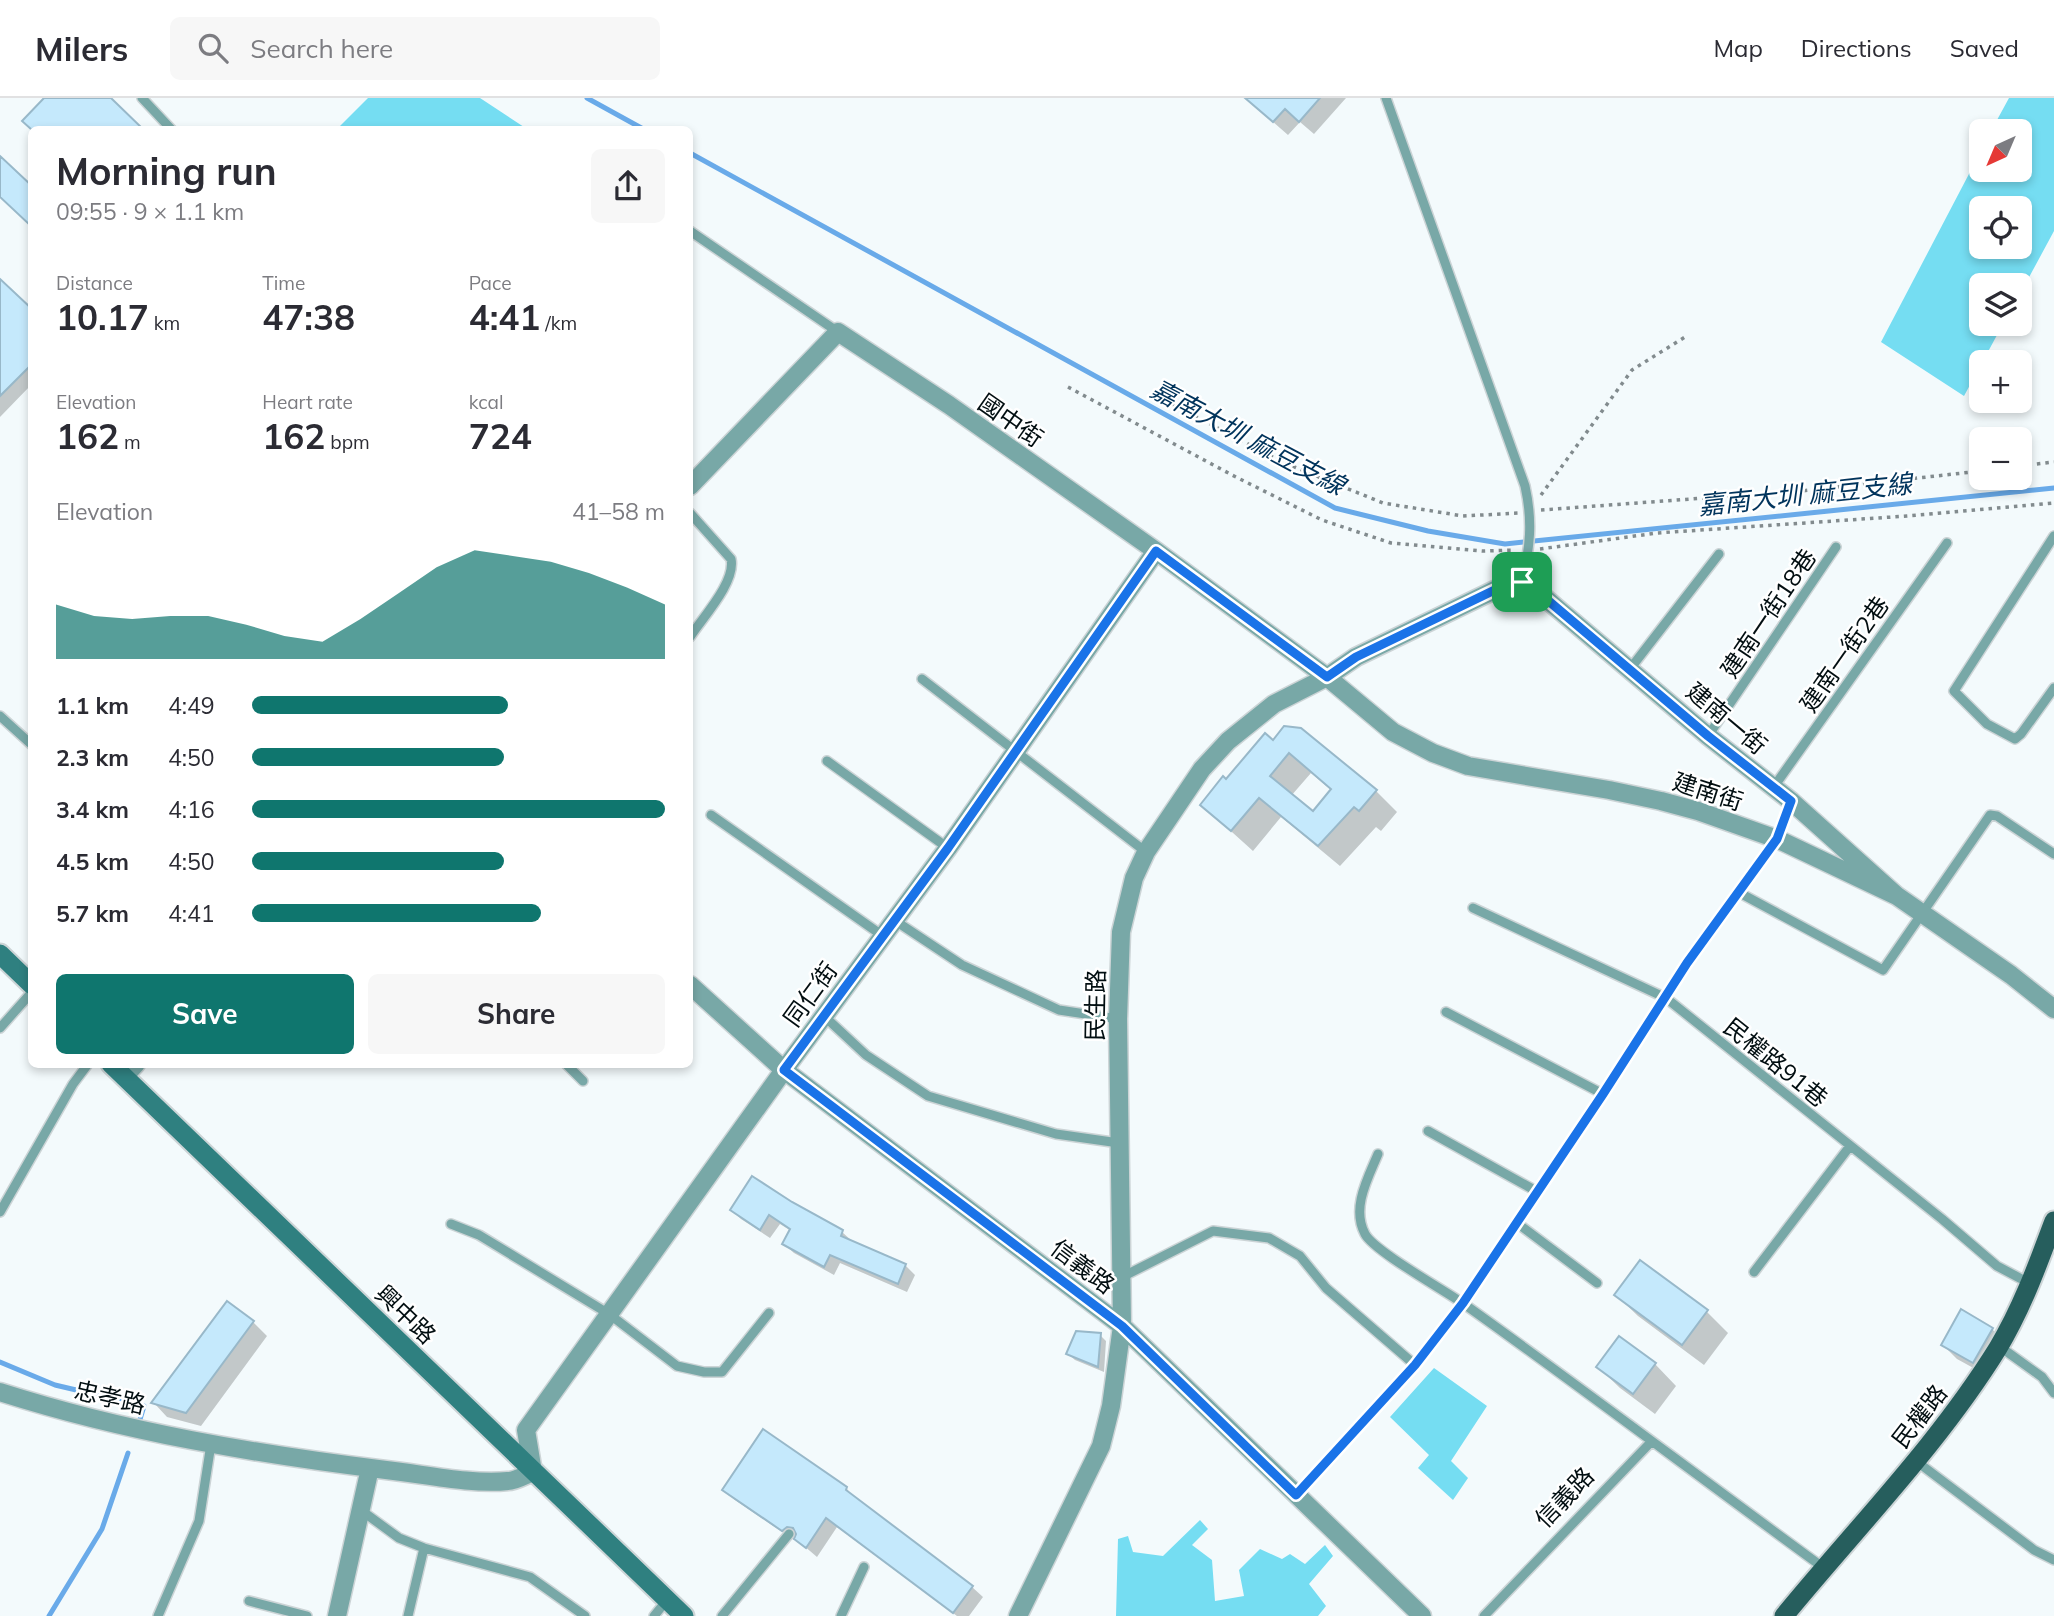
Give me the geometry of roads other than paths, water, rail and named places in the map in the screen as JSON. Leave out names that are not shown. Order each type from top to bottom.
[{"type":"main road","points":[[0,954],[28,981]]},
{"type":"main road","name":"興中路","points":[[124,1068],[533,1472],[684,1616]]},
{"type":"main road","name":"民權路","points":[[1784,1616],[1916,1461],[1960,1404],[1999,1346],[2031,1284],[2054,1221]]},
{"type":"street","points":[[693,483],[838,332]]},
{"type":"street","name":"國中街","points":[[838,332],[948,405],[1156,551],[1327,677]]},
{"type":"street","name":"同仁街","points":[[533,1472],[526,1430],[784,1070],[948,848],[1156,551]]},
{"type":"street","name":"建南一街","points":[[1522,582],[1538,592],[1708,736],[1791,801],[1897,896]]},
{"type":"street","name":"民生路","points":[[1018,1616],[1101,1446],[1111,1406],[1122,1326],[1118,1019],[1121,932],[1134,878],[1146,852],[1202,769],[1228,741],[1274,704],[1327,677],[1356,657],[1505,585],[1522,582]]},
{"type":"street","name":"建南街","points":[[1327,677],[1393,732],[1468,766],[1661,801],[1777,839],[1897,896],[2054,1009]]},
{"type":"street","name":"信義路","points":[[693,988],[784,1070],[1122,1326],[1422,1616]]},
{"type":"street","name":"忠孝路","points":[[0,1392],[60,1411],[211,1444],[370,1468],[468,1480],[510,1482],[533,1472]]},
{"type":"street","points":[[337,1616],[370,1468]]},
{"type":"lane","points":[[142,98],[168,126]]},
{"type":"lane","points":[[1386,98],[1525,486],[1531,512],[1530,550],[1522,582]]},
{"type":"lane","points":[[693,234],[838,332]]},
{"type":"lane","points":[[693,516],[731,559],[733,567],[729,580],[693,633]]},
{"type":"lane","points":[[2054,536],[1954,691],[1987,724],[2015,738],[2021,734],[2054,688]]},
{"type":"lane","name":"建南一街2巷","points":[[1773,788],[1947,543]]},
{"type":"lane","name":"建南一街18巷","points":[[1708,736],[1836,547]]},
{"type":"lane","points":[[1630,669],[1719,554]]},
{"type":"lane","points":[[922,679],[1146,852]]},
{"type":"lane","points":[[0,716],[28,741]]},
{"type":"lane","points":[[827,761],[948,848]]},
{"type":"lane","points":[[1296,1495],[1415,1365],[1463,1303],[1687,963],[1777,839],[1791,801]]},
{"type":"lane","points":[[710,815],[883,936]]},
{"type":"lane","points":[[1738,892],[1883,970],[1990,816],[1997,816],[2054,854]]},
{"type":"lane","name":"民權路91巷","points":[[1473,908],[1666,998],[1997,1266],[2031,1284]]},
{"type":"lane","points":[[894,920],[962,964],[1059,1010],[1118,1019]]},
{"type":"lane","points":[[0,1028],[28,996]]},
{"type":"lane","points":[[1446,1012],[1603,1094]]},
{"type":"lane","points":[[824,1016],[866,1055],[928,1096],[1056,1134],[1119,1143]]},
{"type":"lane","points":[[0,1212],[73,1084],[85,1068]]},
{"type":"lane","points":[[570,1068],[583,1081]]},
{"type":"lane","points":[[1428,1131],[1538,1192]]},
{"type":"lane","points":[[1754,1272],[1850,1146]]},
{"type":"lane","points":[[1378,1154],[1362,1192],[1359,1219],[1366,1237],[1381,1250],[1463,1303],[1824,1568]]},
{"type":"lane","points":[[1517,1223],[1597,1283]]},
{"type":"lane","points":[[451,1224],[479,1235],[609,1314],[677,1366],[704,1372],[722,1372],[769,1313]]},
{"type":"lane","points":[[1120,1278],[1213,1231],[1269,1238],[1300,1256],[1326,1289],[1415,1365]]},
{"type":"lane","points":[[1999,1346],[2042,1377],[2054,1393]]},
{"type":"lane","name":"信義路","points":[[1484,1616],[1651,1442]]},
{"type":"lane","points":[[158,1616],[199,1521],[211,1444]]},
{"type":"lane","points":[[1916,1461],[2035,1549],[2054,1560]]},
{"type":"lane","points":[[362,1511],[399,1538],[424,1548],[530,1577],[586,1616]]},
{"type":"lane","points":[[722,1616],[789,1534]]},
{"type":"lane","points":[[408,1616],[424,1548]]},
{"type":"lane","points":[[841,1616],[864,1567]]},
{"type":"lane","points":[[654,1616],[667,1600]]},
{"type":"lane","points":[[249,1601],[307,1616]]},
{"type":"waterway","name":"嘉南大圳 麻豆支線","points":[[587,98],[638,126]]},
{"type":"waterway","name":"嘉南大圳 麻豆支線","points":[[693,155],[1335,508],[1428,531],[1505,544],[2054,488]]},
{"type":"waterway","points":[[0,1362],[55,1385],[144,1406],[138,1426]]},
{"type":"waterway","points":[[49,1616],[102,1529],[128,1453]]}]
